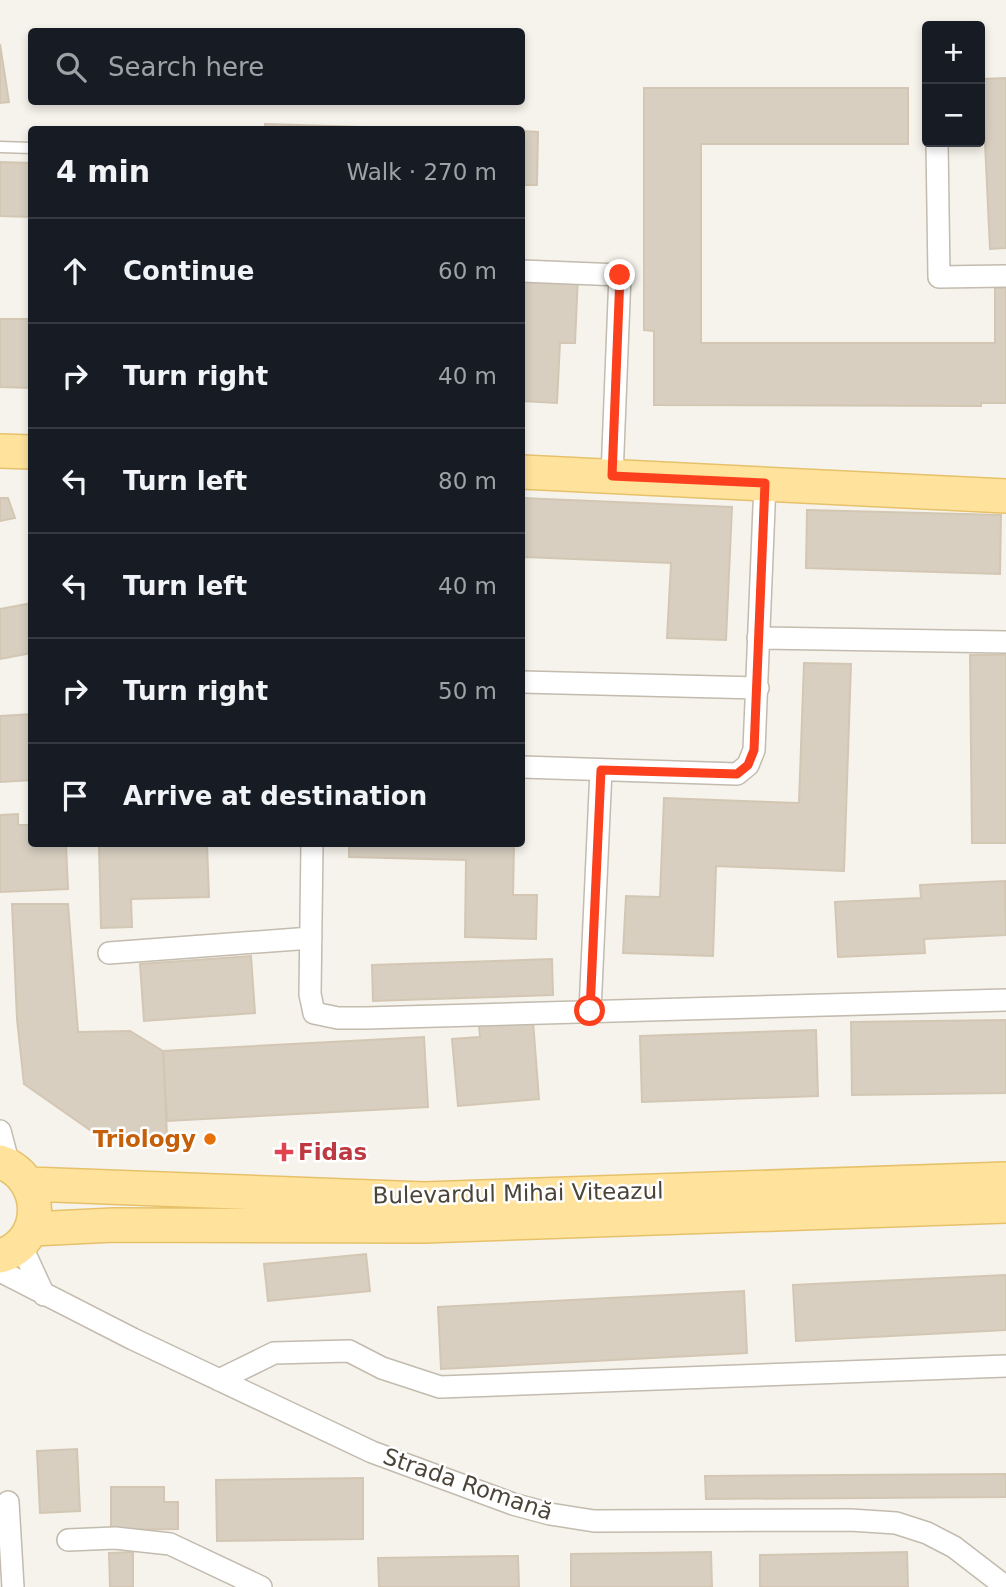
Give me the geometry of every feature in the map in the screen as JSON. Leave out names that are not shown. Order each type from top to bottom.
[{"type":"main road","points":[[0,451],[28,452]]},
{"type":"main road","points":[[525,472],[1006,496]]},
{"type":"main road","points":[[13,1171],[35,1199],[36,1214],[18,1243]]},
{"type":"main road","name":"Bulevardul Mihai Viteazul","points":[[13,1171],[424,1199],[1006,1179]]},
{"type":"main road","name":"Bulevardul Mihai Viteazul","points":[[18,1243],[127,1225],[424,1226],[1006,1206]]},
{"type":"street","points":[[937,147],[939,277],[1006,276]]},
{"type":"street","points":[[525,271],[620,275],[612,476]]},
{"type":"street","points":[[525,767],[737,774],[748,765],[754,750],[758,688],[765,483]]},
{"type":"street","points":[[758,638],[1006,642]]},
{"type":"street","points":[[525,682],[758,688]]},
{"type":"street","points":[[590,1011],[601,770]]},
{"type":"street","points":[[312,847],[310,994],[314,1013],[338,1018],[366,1018],[1006,1000]]},
{"type":"street","points":[[109,953],[311,938]]},
{"type":"street","points":[[0,1131],[13,1171]]},
{"type":"street","points":[[18,1243],[44,1295]]},
{"type":"street","name":"Strada Romană","points":[[0,1270],[44,1295],[372,1452],[513,1504],[550,1514],[594,1521],[850,1520],[896,1523],[927,1533],[954,1548],[1006,1587]]},
{"type":"street","points":[[219,1380],[274,1353],[349,1351],[382,1368],[440,1387],[1006,1366]]},
{"type":"street","points":[[8,1502],[13,1587]]},
{"type":"street","points":[[68,1540],[146,1540],[170,1545],[199,1556],[261,1587]]},
{"type":"lane","points":[[0,147],[28,148]]},
{"type":"building","points":[[0,44],[9,102],[0,103]]},
{"type":"building","points":[[1006,78],[1006,248],[990,249],[985,79]]},
{"type":"building","points":[[644,88],[908,88],[908,144],[701,144],[701,343],[995,343],[995,288],[1006,288],[1006,403],[981,403],[981,406],[654,405],[654,331],[644,330]]},
{"type":"building","points":[[265,124],[330,126],[265,126]]},
{"type":"building","points":[[525,131],[538,132],[537,185],[525,185]]},
{"type":"building","points":[[0,162],[28,163],[28,217],[0,216]]},
{"type":"building","points":[[525,272],[578,275],[575,343],[560,343],[557,403],[525,401]]},
{"type":"building","points":[[0,319],[28,319],[28,388],[0,387]]},
{"type":"building","points":[[0,498],[8,498],[15,518],[0,521]]},
{"type":"building","points":[[525,498],[732,507],[726,640],[667,638],[671,563],[525,557]]},
{"type":"building","points":[[807,510],[1001,515],[1000,574],[806,568]]},
{"type":"building","points":[[28,604],[28,654],[0,659],[0,609]]},
{"type":"building","points":[[970,655],[1006,655],[1006,843],[972,843]]},
{"type":"building","points":[[804,663],[851,664],[844,871],[716,866],[713,956],[623,953],[626,896],[660,897],[664,798],[799,803]]},
{"type":"building","points":[[28,714],[28,780],[0,782],[0,716]]},
{"type":"building","points":[[18,814],[18,825],[28,825],[28,847],[66,847],[68,889],[0,892],[0,815]]},
{"type":"building","points":[[99,847],[207,847],[209,897],[131,899],[132,927],[101,928]]},
{"type":"building","points":[[349,847],[514,847],[513,895],[537,895],[536,939],[465,937],[466,860],[349,857]]},
{"type":"building","points":[[1005,881],[1006,935],[924,939],[925,953],[838,957],[835,902],[921,898],[920,885]]},
{"type":"building","points":[[12,904],[68,904],[78,1032],[130,1031],[163,1051],[167,1136],[90,1130],[24,1084],[17,1019]]},
{"type":"building","points":[[251,956],[255,1013],[144,1021],[140,964]]},
{"type":"building","points":[[552,959],[553,995],[373,1001],[372,965]]},
{"type":"building","points":[[1006,1020],[1006,1093],[852,1095],[851,1022]]},
{"type":"building","points":[[533,1021],[539,1099],[458,1106],[452,1039],[480,1037],[479,1026]]},
{"type":"building","points":[[816,1030],[818,1096],[642,1102],[640,1036]]},
{"type":"building","points":[[424,1037],[428,1107],[167,1121],[163,1051]]},
{"type":"building","points":[[366,1254],[370,1291],[268,1301],[264,1264]]},
{"type":"building","points":[[1006,1275],[1006,1330],[796,1341],[793,1285]]},
{"type":"building","points":[[744,1291],[747,1353],[441,1369],[438,1307]]},
{"type":"building","points":[[77,1449],[80,1511],[40,1513],[37,1451]]},
{"type":"building","points":[[1006,1474],[1006,1497],[706,1499],[705,1476]]},
{"type":"building","points":[[363,1478],[363,1539],[217,1541],[216,1480]]},
{"type":"building","points":[[111,1487],[164,1487],[164,1502],[178,1502],[178,1529],[111,1530]]},
{"type":"building","points":[[133,1552],[133,1587],[110,1587],[109,1553]]},
{"type":"building","points":[[711,1552],[712,1587],[571,1587],[571,1554]]},
{"type":"building","points":[[907,1552],[908,1587],[760,1587],[760,1555]]},
{"type":"building","points":[[518,1556],[519,1587],[379,1587],[378,1558]]},
{"type":"place","name":"Triology","points":[[210,1139]]},
{"type":"place","name":"Fidas","points":[[284,1152]]},
{"type":"route","points":[[590,1011],[601,770],[737,774],[748,765],[754,750],[758,688],[765,483],[612,476],[620,275]]}]
